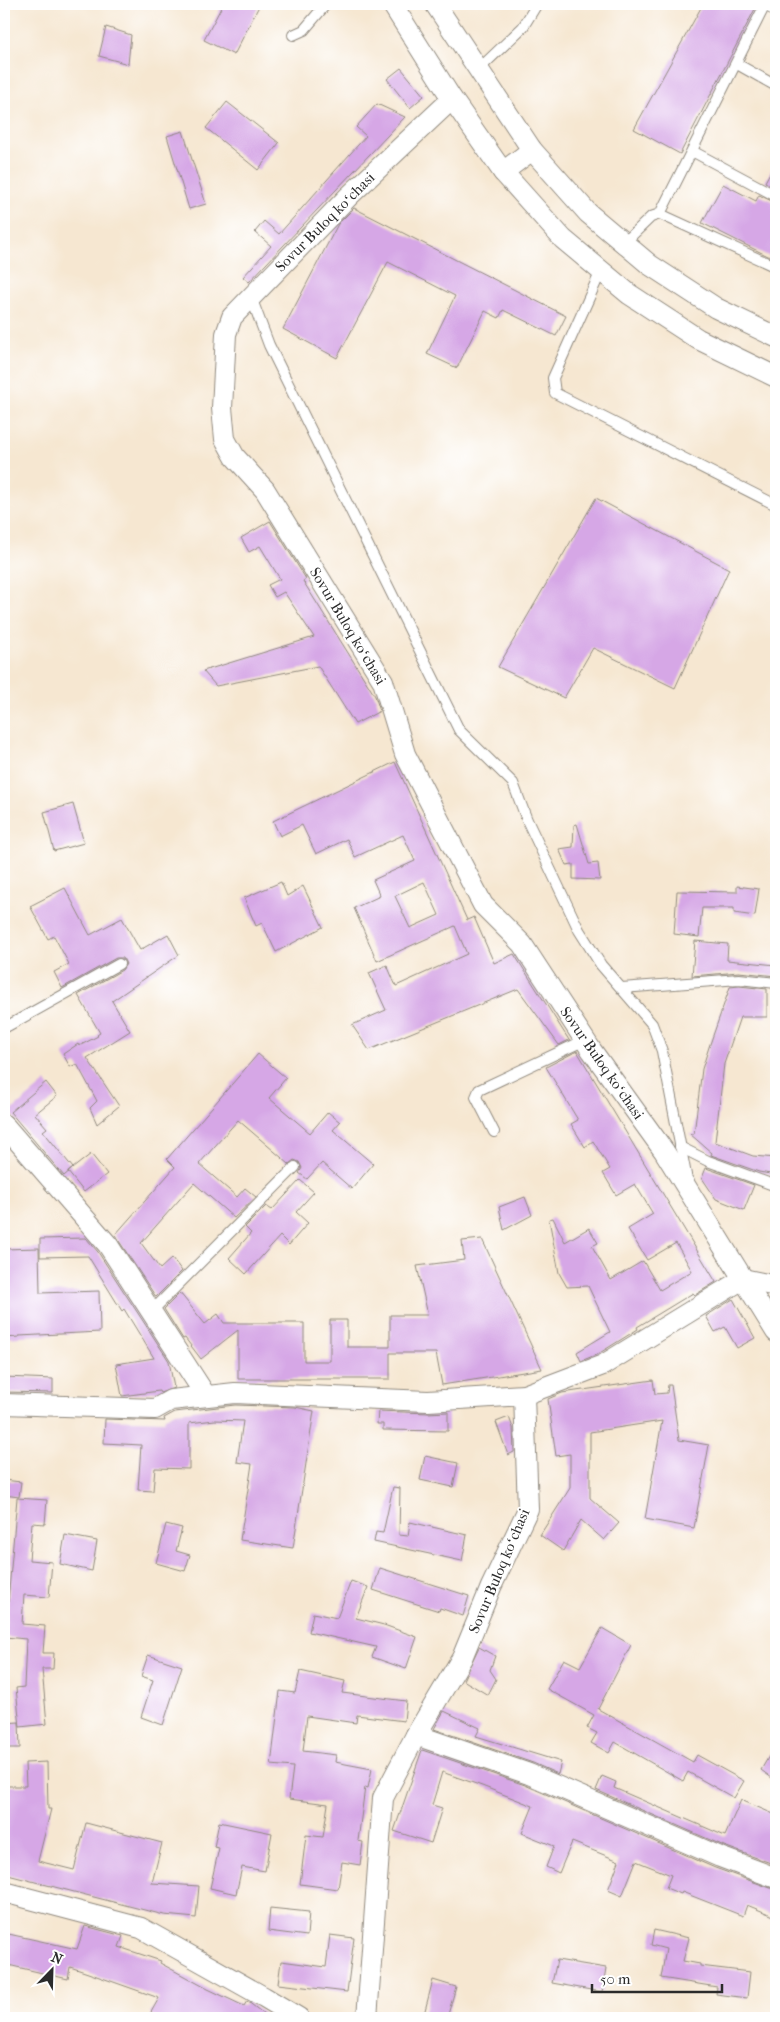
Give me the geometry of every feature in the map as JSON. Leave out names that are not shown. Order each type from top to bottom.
[{"type":"street","points":[[392,4],[452,99],[504,172],[563,239],[629,294],[698,339],[776,376]]},
{"type":"street","points":[[435,4],[532,150],[588,213],[650,265],[716,308],[776,337]]},
{"type":"street","name":"Sovur Buloq koʻchasi","points":[[452,99],[349,196],[232,318],[226,334],[222,408],[225,439],[235,457],[265,490],[383,680],[405,754],[483,905],[522,944],[585,1040],[664,1152],[776,1332]]},
{"type":"street","points":[[504,172],[532,150]]},
{"type":"street","points":[[4,1125],[108,1245],[206,1396]]},
{"type":"street","points":[[4,1404],[155,1409],[171,1400],[235,1393],[428,1401],[524,1395],[603,1365],[743,1279],[776,1286]]},
{"type":"street","name":"Sovur Buloq koʻchasi","points":[[367,2018],[382,1798],[416,1735],[462,1658],[491,1587],[528,1509],[524,1395]]},
{"type":"street","points":[[416,1735],[528,1774],[720,1857],[776,1878]]},
{"type":"street","points":[[4,1892],[141,1928],[299,2018]]},
{"type":"lane","points":[[293,35],[304,30],[326,4]]},
{"type":"lane","points":[[478,70],[522,27],[537,4]]},
{"type":"lane","points":[[660,214],[737,64],[764,5],[776,11]]},
{"type":"lane","points":[[737,64],[776,86]]},
{"type":"lane","points":[[692,151],[776,196]]},
{"type":"lane","points":[[624,243],[651,217],[660,214],[776,267]]},
{"type":"lane","points":[[601,271],[553,378],[555,393],[776,505]]},
{"type":"lane","points":[[251,297],[269,345],[459,730],[513,783],[579,930],[601,965],[652,1024],[662,1051],[689,1191]]},
{"type":"lane","points":[[4,1028],[118,964]]},
{"type":"lane","points":[[622,988],[739,979],[776,983]]},
{"type":"lane","points":[[494,1132],[476,1097],[479,1090],[585,1040]]},
{"type":"lane","points":[[680,1147],[708,1161],[776,1186]]},
{"type":"lane","points":[[152,1311],[296,1167]]},
{"type":"building","points":[[223,4],[260,4],[234,55],[204,40]]},
{"type":"building","points":[[703,4],[755,4],[756,7],[680,154],[634,129]]},
{"type":"building","points":[[106,27],[131,35],[128,64],[99,56]]},
{"type":"building","points":[[401,68],[424,96],[410,108],[387,79]]},
{"type":"building","points":[[227,102],[279,143],[258,170],[206,128]]},
{"type":"building","points":[[377,104],[405,117],[249,282],[243,277],[271,246],[255,232],[264,221],[279,234],[366,136],[356,127]]},
{"type":"building","points":[[183,131],[206,204],[189,209],[167,136]]},
{"type":"building","points":[[776,161],[776,188],[765,182]]},
{"type":"building","points":[[723,184],[756,201],[759,195],[776,203],[776,260],[702,223]]},
{"type":"building","points":[[354,208],[566,316],[556,336],[503,310],[499,318],[485,311],[457,368],[427,354],[455,296],[388,262],[337,358],[283,329],[338,224]]},
{"type":"building","points":[[596,498],[729,569],[675,688],[593,648],[564,698],[498,667]]},
{"type":"building","points":[[270,521],[306,579],[303,581],[375,696],[380,711],[355,724],[318,666],[216,686],[203,671],[314,637],[284,592],[275,597],[268,585],[280,579],[260,546],[249,552],[241,538]]},
{"type":"building","points":[[395,762],[467,920],[474,917],[494,963],[514,954],[569,1040],[559,1045],[518,989],[369,1050],[352,1025],[386,1010],[369,973],[387,965],[396,986],[467,954],[455,926],[377,961],[354,908],[380,896],[373,880],[415,861],[403,835],[355,857],[347,839],[316,854],[302,825],[280,836],[273,821]],"holes":[[[424,882],[439,915],[410,928],[395,896]]]},
{"type":"building","points":[[73,804],[84,843],[54,851],[44,812]]},
{"type":"building","points":[[577,824],[589,864],[598,863],[600,880],[573,879],[573,864],[566,865],[559,849],[573,847],[574,825]]},
{"type":"building","points":[[281,882],[287,896],[303,886],[323,927],[276,952],[262,923],[256,926],[244,898]]},
{"type":"building","points":[[737,886],[759,889],[755,916],[734,913],[734,908],[702,908],[699,937],[674,934],[677,891],[737,892]]},
{"type":"building","points":[[65,888],[90,935],[122,918],[140,950],[168,934],[179,955],[112,1001],[130,1031],[87,1058],[119,1106],[97,1124],[90,1108],[97,1101],[77,1064],[70,1067],[63,1054],[78,1044],[79,1046],[98,1036],[100,1033],[78,995],[122,970],[126,964],[123,958],[116,958],[62,988],[54,972],[69,964],[54,936],[48,939],[30,906]]},
{"type":"building","points":[[695,941],[728,944],[727,960],[776,965],[776,976],[739,972],[692,976]]},
{"type":"building","points":[[730,987],[767,989],[767,1017],[740,1017],[724,1064],[715,1142],[753,1156],[776,1158],[776,1175],[759,1172],[711,1155],[712,1153],[690,1134],[694,1134],[702,1069],[709,1047]]},
{"type":"building","points":[[577,1051],[716,1282],[695,1295],[693,1293],[637,1327],[638,1329],[598,1354],[581,1361],[577,1352],[610,1332],[588,1286],[567,1287],[559,1273],[549,1219],[553,1218],[565,1242],[589,1228],[598,1243],[592,1246],[611,1280],[643,1261],[660,1290],[692,1271],[676,1243],[647,1260],[628,1229],[653,1214],[635,1184],[616,1195],[603,1173],[610,1169],[593,1141],[585,1147],[571,1124],[578,1120],[546,1067]]},
{"type":"building","points":[[258,1054],[286,1078],[269,1098],[310,1133],[328,1112],[340,1122],[333,1130],[373,1164],[352,1189],[322,1163],[307,1179],[299,1173],[302,1168],[299,1162],[294,1160],[289,1164],[238,1120],[199,1164],[237,1197],[245,1188],[256,1197],[234,1218],[194,1183],[141,1243],[160,1269],[172,1258],[182,1271],[156,1297],[115,1235],[175,1167],[167,1159]]},
{"type":"building","points":[[46,1082],[57,1096],[35,1114],[47,1128],[43,1131],[73,1168],[64,1176],[10,1112]]},
{"type":"building","points":[[91,1154],[107,1174],[84,1192],[68,1172]]},
{"type":"building","points":[[706,1168],[754,1185],[744,1210],[716,1199],[702,1178]]},
{"type":"building","points":[[300,1180],[314,1192],[296,1212],[308,1223],[289,1245],[280,1236],[246,1274],[229,1258],[251,1233],[245,1227],[266,1206],[272,1210]]},
{"type":"building","points":[[525,1197],[532,1215],[504,1230],[499,1207]]},
{"type":"building","points":[[86,1238],[98,1252],[169,1361],[174,1388],[160,1393],[159,1391],[122,1396],[116,1364],[154,1358],[88,1256],[40,1257],[40,1239]]},
{"type":"building","points":[[482,1239],[542,1369],[442,1385],[436,1353],[390,1353],[390,1379],[238,1379],[238,1330],[201,1359],[185,1338],[183,1339],[164,1309],[180,1293],[205,1324],[218,1314],[224,1323],[304,1323],[304,1361],[330,1361],[330,1320],[347,1320],[347,1347],[390,1347],[390,1315],[428,1315],[417,1266],[464,1260],[462,1241]]},
{"type":"building","points":[[39,1248],[40,1293],[99,1291],[100,1332],[4,1338],[4,1249]]},
{"type":"building","points":[[733,1299],[755,1338],[737,1348],[725,1327],[715,1332],[706,1316]]},
{"type":"building","points":[[4,1377],[53,1379],[53,1393],[4,1392]]},
{"type":"building","points":[[653,1380],[655,1394],[667,1393],[668,1385],[671,1385],[679,1440],[709,1445],[694,1528],[645,1519],[662,1421],[590,1432],[590,1498],[619,1523],[604,1540],[581,1520],[563,1551],[540,1535],[570,1488],[570,1454],[556,1456],[548,1399],[562,1393]]},
{"type":"building","points":[[235,1405],[295,1407],[314,1411],[293,1548],[240,1540],[252,1464],[237,1462],[243,1421],[215,1420],[189,1423],[189,1469],[155,1468],[153,1491],[138,1490],[141,1445],[104,1443],[105,1419],[165,1421],[164,1418],[175,1412]]},
{"type":"building","points":[[378,1411],[448,1412],[448,1431],[383,1430],[383,1424],[377,1424]]},
{"type":"building","points":[[509,1417],[513,1428],[514,1452],[508,1455],[496,1422]]},
{"type":"building","points":[[425,1456],[458,1463],[453,1487],[420,1480]]},
{"type":"building","points":[[4,1480],[21,1482],[19,1497],[4,1495]]},
{"type":"building","points":[[393,1487],[400,1488],[399,1535],[408,1536],[410,1522],[467,1535],[462,1561],[374,1542],[376,1532],[383,1533]]},
{"type":"building","points":[[17,1498],[47,1500],[45,1524],[32,1523],[29,1560],[52,1562],[49,1597],[24,1595],[22,1624],[45,1626],[43,1653],[54,1653],[53,1669],[42,1669],[47,1724],[20,1727],[16,1688],[24,1687],[26,1639],[5,1637]]},
{"type":"building","points":[[166,1524],[182,1528],[176,1551],[190,1555],[185,1571],[156,1563]]},
{"type":"building","points":[[65,1535],[97,1541],[92,1571],[60,1564]]},
{"type":"building","points":[[380,1568],[469,1596],[463,1616],[440,1608],[439,1611],[373,1590]]},
{"type":"building","points":[[351,1581],[368,1587],[356,1618],[384,1625],[417,1637],[406,1669],[372,1657],[376,1647],[309,1632],[313,1613],[337,1618]]},
{"type":"building","points":[[602,1628],[631,1645],[598,1709],[693,1762],[697,1755],[744,1781],[734,1798],[688,1772],[683,1781],[615,1742],[609,1753],[591,1743],[597,1733],[587,1728],[594,1715],[547,1689],[564,1659],[580,1667]]},
{"type":"building","points":[[479,1647],[495,1656],[490,1670],[496,1679],[488,1695],[463,1680]]},
{"type":"building","points":[[148,1655],[182,1666],[163,1725],[141,1717],[153,1680],[141,1676]]},
{"type":"building","points":[[300,1671],[345,1681],[342,1693],[406,1701],[404,1721],[357,1715],[356,1723],[307,1716],[303,1751],[336,1755],[335,1762],[372,1769],[368,1788],[365,1787],[358,1841],[363,1842],[360,1865],[342,1862],[338,1889],[300,1884],[306,1835],[323,1837],[328,1804],[289,1799],[293,1767],[271,1765],[280,1691],[295,1693]]},
{"type":"building","points":[[444,1711],[480,1728],[476,1736],[561,1762],[558,1774],[533,1763],[434,1729]]},
{"type":"building","points":[[19,1722],[20,1748],[4,1748],[4,1723]]},
{"type":"building","points":[[776,1744],[776,1781],[761,1770]]},
{"type":"building","points":[[422,1750],[525,1785],[715,1868],[776,1890],[776,1917],[747,1905],[743,1916],[682,1892],[681,1894],[666,1888],[671,1875],[636,1861],[622,1896],[608,1890],[619,1861],[572,1842],[559,1873],[546,1867],[554,1846],[522,1833],[533,1806],[442,1772],[432,1805],[442,1808],[431,1843],[394,1831]]},
{"type":"building","points":[[47,1762],[48,1809],[51,1809],[38,1861],[74,1870],[86,1823],[162,1843],[152,1883],[199,1886],[196,1918],[164,1915],[4,1874],[4,1786],[26,1786],[25,1763]]},
{"type":"building","points":[[602,1776],[616,1782],[614,1788],[725,1836],[741,1800],[776,1815],[776,1865],[724,1846],[596,1790]]},
{"type":"building","points":[[219,1822],[272,1833],[265,1871],[242,1867],[236,1894],[210,1888],[219,1848],[214,1847]]},
{"type":"building","points":[[270,1908],[309,1912],[307,1936],[268,1931]]},
{"type":"building","points":[[85,1926],[123,1936],[119,1947],[161,1961],[160,1963],[244,2006],[247,2001],[269,2018],[158,2018],[150,2014],[159,1998],[88,1973],[70,1967],[68,1979],[4,1964],[4,1933],[77,1949]]},
{"type":"building","points":[[654,1930],[689,1938],[683,1961],[700,1964],[700,1966],[750,1972],[747,1998],[716,1994],[717,1987],[661,1978],[666,1949],[651,1945]]},
{"type":"building","points":[[330,1935],[354,1938],[347,1992],[278,1984],[281,1961],[326,1967]]},
{"type":"building","points":[[557,1960],[606,1968],[602,1992],[552,1983]]},
{"type":"building","points":[[433,1980],[456,1987],[447,2018],[423,2018]]}]
